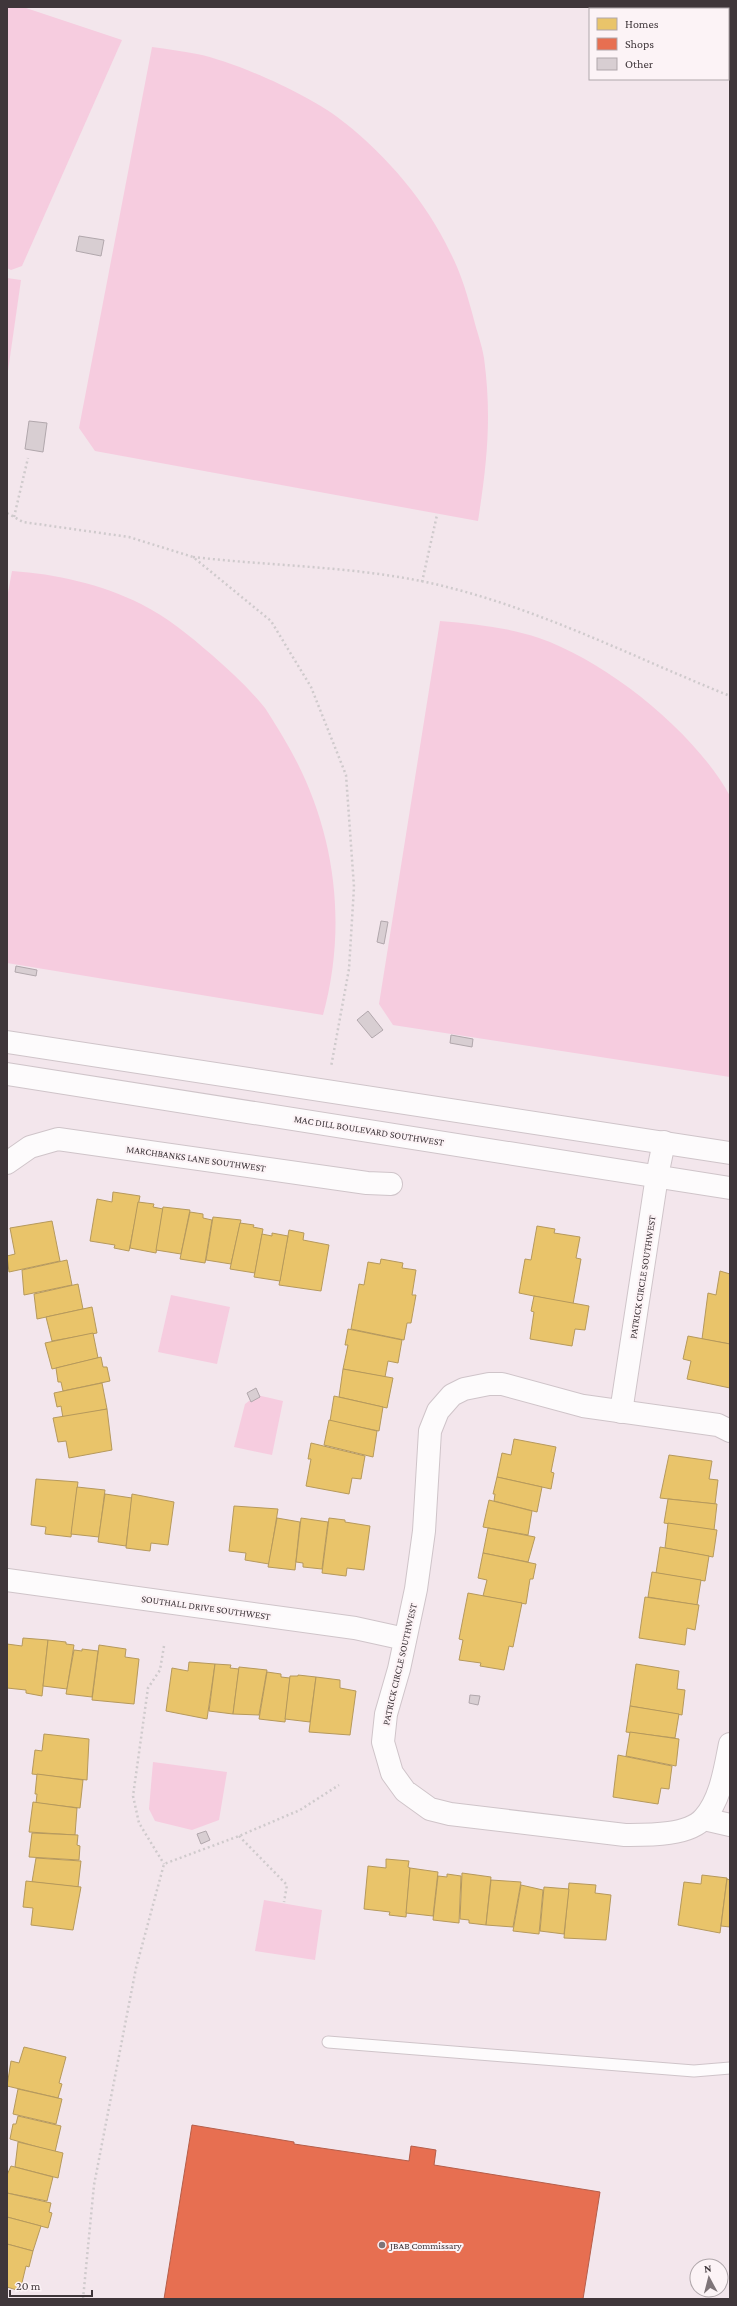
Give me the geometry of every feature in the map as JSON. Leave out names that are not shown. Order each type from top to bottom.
[{"type":"street","points":[[7,1042],[730,1153]]},
{"type":"street","name":"MAC DILL BOULEVARD SOUTHWEST","points":[[7,1074],[730,1188]]},
{"type":"street","name":"MARCHBANKS LANE SOUTHWEST","points":[[7,1163],[30,1147],[58,1139],[367,1183],[391,1184]]},
{"type":"street","name":"PATRICK CIRCLE SOUTHWEST","points":[[621,1412],[657,1176],[664,1142]]},
{"type":"street","name":"PATRICK CIRCLE SOUTHWEST","points":[[704,1819],[689,1828],[679,1831],[647,1835],[625,1835],[450,1814],[420,1804],[404,1790],[392,1773],[383,1742],[386,1714],[416,1589],[424,1531],[430,1431],[435,1416],[444,1402],[452,1395],[464,1389],[489,1384],[502,1384],[577,1405],[718,1425],[730,1432]]},
{"type":"street","name":"SOUTHALL DRIVE SOUTHWEST","points":[[7,1580],[355,1628],[405,1639]]},
{"type":"street","points":[[730,1744],[725,1786],[704,1819],[730,1825]]},
{"type":"lane","points":[[328,2042],[694,2071],[730,2068]]},
{"type":"path","points":[[14,517],[28,458]]},
{"type":"path","points":[[7,514],[23,522],[129,537],[192,557],[378,573],[451,588],[524,611],[607,643],[730,696]]},
{"type":"path","points":[[422,582],[437,515]]},
{"type":"path","points":[[192,557],[271,621],[311,687],[346,775],[354,887],[349,969],[327,1091]]},
{"type":"path","points":[[83,2299],[94,2185],[136,1968],[164,1864],[139,1823],[133,1796],[148,1688],[160,1670],[164,1646]]},
{"type":"path","points":[[164,1864],[239,1836],[300,1810],[339,1785]]},
{"type":"path","points":[[239,1836],[287,1885],[284,1902]]},
{"type":"shaded area","points":[[7,7],[26,8],[122,40],[22,266],[11,270],[7,268]]},
{"type":"shaded area","points":[[152,47],[197,54],[233,64],[253,72],[314,102],[361,136],[391,165],[418,198],[441,234],[454,260],[469,303],[484,358],[488,400],[488,420],[486,459],[478,521],[95,451],[79,428]]},
{"type":"shaded area","points":[[7,278],[21,280],[7,378]]},
{"type":"shaded area","points":[[12,571],[62,577],[78,581],[126,597],[151,609],[178,627],[212,655],[246,687],[265,708],[300,769],[314,803],[325,837],[332,872],[335,907],[335,943],[331,979],[323,1015],[7,963],[7,598]]},
{"type":"shaded area","points":[[440,621],[490,626],[515,631],[539,638],[566,649],[621,682],[647,702],[672,724],[715,772],[730,796],[730,1077],[393,1025],[379,1004]]},
{"type":"shaded area","points":[[171,1295],[230,1307],[217,1364],[158,1352]]},
{"type":"shaded area","points":[[257,1395],[283,1401],[272,1455],[234,1447],[245,1404]]},
{"type":"shaded area","points":[[153,1762],[227,1772],[219,1820],[192,1830],[155,1821],[149,1809]]},
{"type":"shaded area","points":[[264,1900],[322,1910],[315,1960],[255,1951]]},
{"type":"building: Homes","points":[[113,1192],[140,1196],[129,1251],[114,1248],[115,1245],[90,1241],[97,1199],[112,1202]]},
{"type":"building: Homes","points":[[138,1202],[154,1204],[153,1207],[163,1209],[156,1253],[130,1248]]},
{"type":"building: Homes","points":[[163,1207],[190,1210],[181,1254],[156,1250]]},
{"type":"building: Homes","points":[[190,1212],[203,1214],[203,1218],[212,1220],[205,1263],[180,1259]]},
{"type":"building: Homes","points":[[213,1217],[241,1220],[231,1264],[206,1260]]},
{"type":"building: Homes","points":[[52,1221],[60,1261],[9,1272],[7,1256],[15,1254],[10,1228]]},
{"type":"building: Homes","points":[[240,1223],[254,1225],[253,1227],[263,1229],[255,1273],[230,1269]]},
{"type":"building: Homes","points":[[537,1226],[555,1229],[554,1233],[580,1237],[576,1258],[581,1259],[573,1304],[519,1293],[525,1259],[531,1260]]},
{"type":"building: Homes","points":[[289,1230],[304,1233],[303,1240],[329,1245],[321,1291],[279,1285]]},
{"type":"building: Homes","points":[[272,1233],[288,1236],[280,1281],[254,1277],[262,1234],[272,1236]]},
{"type":"building: Homes","points":[[381,1259],[403,1263],[402,1268],[416,1270],[412,1295],[416,1295],[411,1323],[407,1323],[404,1340],[351,1329],[359,1284],[364,1285],[368,1262],[380,1264]]},
{"type":"building: Homes","points":[[67,1260],[72,1285],[24,1295],[22,1270]]},
{"type":"building: Homes","points":[[720,1271],[730,1274],[730,1344],[702,1339],[708,1293],[716,1295]]},
{"type":"building: Homes","points":[[78,1284],[83,1309],[37,1319],[34,1294]]},
{"type":"building: Homes","points":[[534,1296],[589,1306],[585,1330],[575,1329],[572,1346],[530,1339],[534,1312],[531,1311]]},
{"type":"building: Homes","points":[[92,1307],[97,1333],[52,1341],[46,1317]]},
{"type":"building: Homes","points":[[348,1329],[402,1340],[398,1363],[388,1361],[385,1377],[343,1369],[348,1345],[345,1345]]},
{"type":"building: Homes","points":[[93,1333],[98,1358],[52,1369],[45,1343]]},
{"type":"building: Homes","points":[[688,1336],[730,1344],[730,1388],[687,1379],[691,1361],[683,1359]]},
{"type":"building: Homes","points":[[101,1357],[103,1367],[107,1367],[110,1381],[63,1391],[61,1382],[58,1382],[56,1368]]},
{"type":"building: Homes","points":[[343,1369],[393,1378],[387,1408],[339,1397]]},
{"type":"building: Homes","points":[[102,1383],[107,1409],[63,1418],[61,1406],[57,1407],[54,1393]]},
{"type":"building: Homes","points":[[334,1396],[383,1407],[379,1431],[330,1421]]},
{"type":"building: Homes","points":[[107,1409],[112,1450],[69,1458],[66,1441],[58,1442],[53,1418]]},
{"type":"building: Homes","points":[[329,1420],[377,1431],[373,1457],[324,1445]]},
{"type":"building: Homes","points":[[514,1439],[556,1447],[551,1472],[554,1473],[551,1489],[497,1477],[502,1453],[511,1455]]},
{"type":"building: Homes","points":[[311,1443],[365,1456],[361,1479],[352,1478],[349,1494],[306,1486],[311,1459],[308,1459]]},
{"type":"building: Homes","points":[[669,1455],[712,1461],[709,1479],[718,1480],[715,1504],[660,1498]]},
{"type":"building: Homes","points":[[497,1477],[542,1487],[537,1512],[494,1501],[495,1494],[493,1494]]},
{"type":"building: Homes","points":[[36,1479],[78,1482],[71,1537],[45,1534],[46,1527],[31,1525]]},
{"type":"building: Homes","points":[[77,1487],[105,1490],[99,1537],[71,1534]]},
{"type":"building: Homes","points":[[105,1494],[132,1498],[126,1546],[98,1542]]},
{"type":"building: Homes","points":[[132,1494],[174,1502],[168,1545],[151,1543],[150,1551],[126,1548]]},
{"type":"building: Homes","points":[[668,1499],[717,1504],[714,1530],[664,1523]]},
{"type":"building: Homes","points":[[489,1500],[532,1511],[528,1535],[483,1527]]},
{"type":"building: Homes","points":[[234,1506],[278,1509],[269,1564],[245,1560],[246,1553],[229,1551]]},
{"type":"building: Homes","points":[[277,1518],[300,1522],[295,1570],[268,1567]]},
{"type":"building: Homes","points":[[301,1518],[328,1522],[322,1569],[303,1567],[303,1563],[296,1562]]},
{"type":"building: Homes","points":[[329,1518],[370,1526],[364,1570],[347,1568],[346,1576],[322,1573]]},
{"type":"building: Homes","points":[[668,1523],[717,1530],[713,1557],[665,1548]]},
{"type":"building: Homes","points":[[488,1528],[535,1537],[528,1562],[483,1553]]},
{"type":"building: Homes","points":[[660,1547],[709,1556],[705,1581],[656,1573]]},
{"type":"building: Homes","points":[[483,1553],[536,1564],[533,1579],[530,1579],[526,1604],[483,1596],[487,1580],[478,1578]]},
{"type":"building: Homes","points":[[652,1572],[701,1580],[697,1605],[648,1597]]},
{"type":"building: Homes","points":[[468,1593],[522,1603],[513,1647],[509,1646],[504,1670],[480,1666],[481,1663],[459,1660],[463,1640],[459,1639]]},
{"type":"building: Homes","points":[[645,1597],[699,1605],[695,1630],[687,1628],[685,1645],[639,1638]]},
{"type":"building: Homes","points":[[23,1638],[48,1640],[42,1696],[26,1693],[26,1690],[7,1688],[7,1644],[22,1646]]},
{"type":"building: Homes","points":[[48,1640],[66,1642],[66,1644],[74,1645],[67,1689],[43,1686]]},
{"type":"building: Homes","points":[[99,1645],[126,1649],[125,1657],[139,1659],[134,1704],[92,1700]]},
{"type":"building: Homes","points":[[82,1649],[98,1651],[92,1697],[66,1694],[74,1650],[82,1651]]},
{"type":"building: Homes","points":[[189,1662],[215,1664],[207,1719],[166,1711],[172,1668],[188,1671]]},
{"type":"building: Homes","points":[[215,1664],[231,1665],[230,1668],[239,1669],[233,1714],[209,1711]]},
{"type":"building: Homes","points":[[636,1664],[679,1671],[677,1689],[685,1690],[682,1715],[630,1706]]},
{"type":"building: Homes","points":[[239,1667],[267,1670],[259,1715],[233,1714]]},
{"type":"building: Homes","points":[[267,1672],[281,1674],[281,1677],[290,1678],[285,1722],[259,1719]]},
{"type":"building: Homes","points":[[298,1675],[316,1677],[310,1722],[285,1719],[290,1676]]},
{"type":"building: Homes","points":[[316,1677],[340,1680],[340,1688],[356,1691],[350,1735],[309,1732]]},
{"type":"building: Homes","points":[[630,1706],[679,1714],[675,1738],[626,1732]]},
{"type":"building: Homes","points":[[630,1732],[679,1739],[676,1766],[626,1756]]},
{"type":"building: Homes","points":[[44,1734],[89,1739],[87,1780],[32,1774],[35,1750],[42,1751]]},
{"type":"building: Homes","points":[[618,1755],[672,1766],[669,1789],[661,1788],[658,1804],[613,1797]]},
{"type":"building: Homes","points":[[37,1774],[83,1780],[80,1808],[36,1803],[37,1794],[35,1794]]},
{"type":"building: Homes","points":[[33,1802],[77,1808],[75,1835],[29,1832]]},
{"type":"building: Homes","points":[[32,1833],[78,1835],[77,1845],[80,1846],[79,1860],[29,1857]]},
{"type":"building: Homes","points":[[36,1858],[81,1861],[78,1887],[32,1882]]},
{"type":"building: Homes","points":[[386,1859],[409,1861],[408,1867],[410,1868],[406,1917],[389,1915],[390,1912],[364,1909],[368,1866],[386,1868]]},
{"type":"building: Homes","points":[[410,1868],[438,1872],[433,1916],[406,1913]]},
{"type":"building: Homes","points":[[462,1873],[491,1877],[486,1925],[469,1923],[469,1920],[460,1919]]},
{"type":"building: Homes","points":[[447,1874],[461,1876],[459,1923],[433,1920],[438,1876],[447,1877]]},
{"type":"building: Homes","points":[[702,1875],[727,1878],[720,1933],[678,1925],[684,1882],[701,1884]]},
{"type":"building: Homes","points":[[727,1879],[730,1880],[730,1927],[721,1926]]},
{"type":"building: Homes","points":[[491,1880],[521,1882],[513,1927],[486,1925]]},
{"type":"building: Homes","points":[[26,1881],[81,1887],[73,1930],[31,1925],[33,1908],[23,1907]]},
{"type":"building: Homes","points":[[569,1883],[596,1885],[595,1893],[611,1895],[606,1940],[564,1938]]},
{"type":"building: Homes","points":[[521,1885],[543,1890],[539,1934],[513,1931]]},
{"type":"building: Homes","points":[[544,1887],[569,1889],[564,1934],[540,1931]]},
{"type":"building: Homes","points":[[24,2047],[66,2057],[59,2083],[62,2084],[58,2098],[7,2086],[11,2061],[19,2063]]},
{"type":"building: Homes","points":[[18,2089],[62,2099],[56,2124],[13,2114]]},
{"type":"building: Homes","points":[[18,2116],[61,2126],[55,2152],[10,2139],[13,2124],[16,2124]]},
{"type":"building: Homes","points":[[18,2142],[63,2153],[58,2178],[15,2167]]},
{"type":"building: Homes","points":[[11,2166],[53,2177],[47,2201],[7,2193],[7,2175]]},
{"type":"building: Homes","points":[[7,2193],[51,2203],[49,2212],[52,2213],[48,2228],[7,2217]]},
{"type":"building: Homes","points":[[7,2217],[41,2226],[33,2251],[7,2244]]},
{"type":"building: Homes","points":[[7,2244],[33,2251],[29,2267],[26,2266],[20,2291],[7,2287]]},
{"type":"building: Shops","name":"JBAB Commissary","points":[[192,2125],[294,2142],[294,2144],[409,2161],[411,2146],[436,2150],[434,2165],[600,2192],[583,2299],[164,2299]]},
{"type":"building: Other","points":[[79,236],[104,240],[101,256],[76,251]]},
{"type":"building: Other","points":[[29,421],[47,423],[43,452],[25,449]]},
{"type":"building: Other","points":[[381,921],[388,922],[384,944],[377,942]]},
{"type":"building: Other","points":[[16,966],[37,970],[36,976],[15,972]]},
{"type":"building: Other","points":[[368,1011],[383,1030],[372,1038],[357,1020]]},
{"type":"building: Other","points":[[451,1035],[473,1039],[472,1047],[450,1043]]},
{"type":"building: Other","points":[[256,1388],[260,1397],[251,1402],[247,1393]]},
{"type":"building: Other","points":[[470,1695],[480,1696],[478,1705],[469,1703]]},
{"type":"building: Other","points":[[206,1831],[210,1840],[201,1844],[197,1834]]},
{"type":"place","name":"JBAB Commissary","points":[[382,2245]]}]
